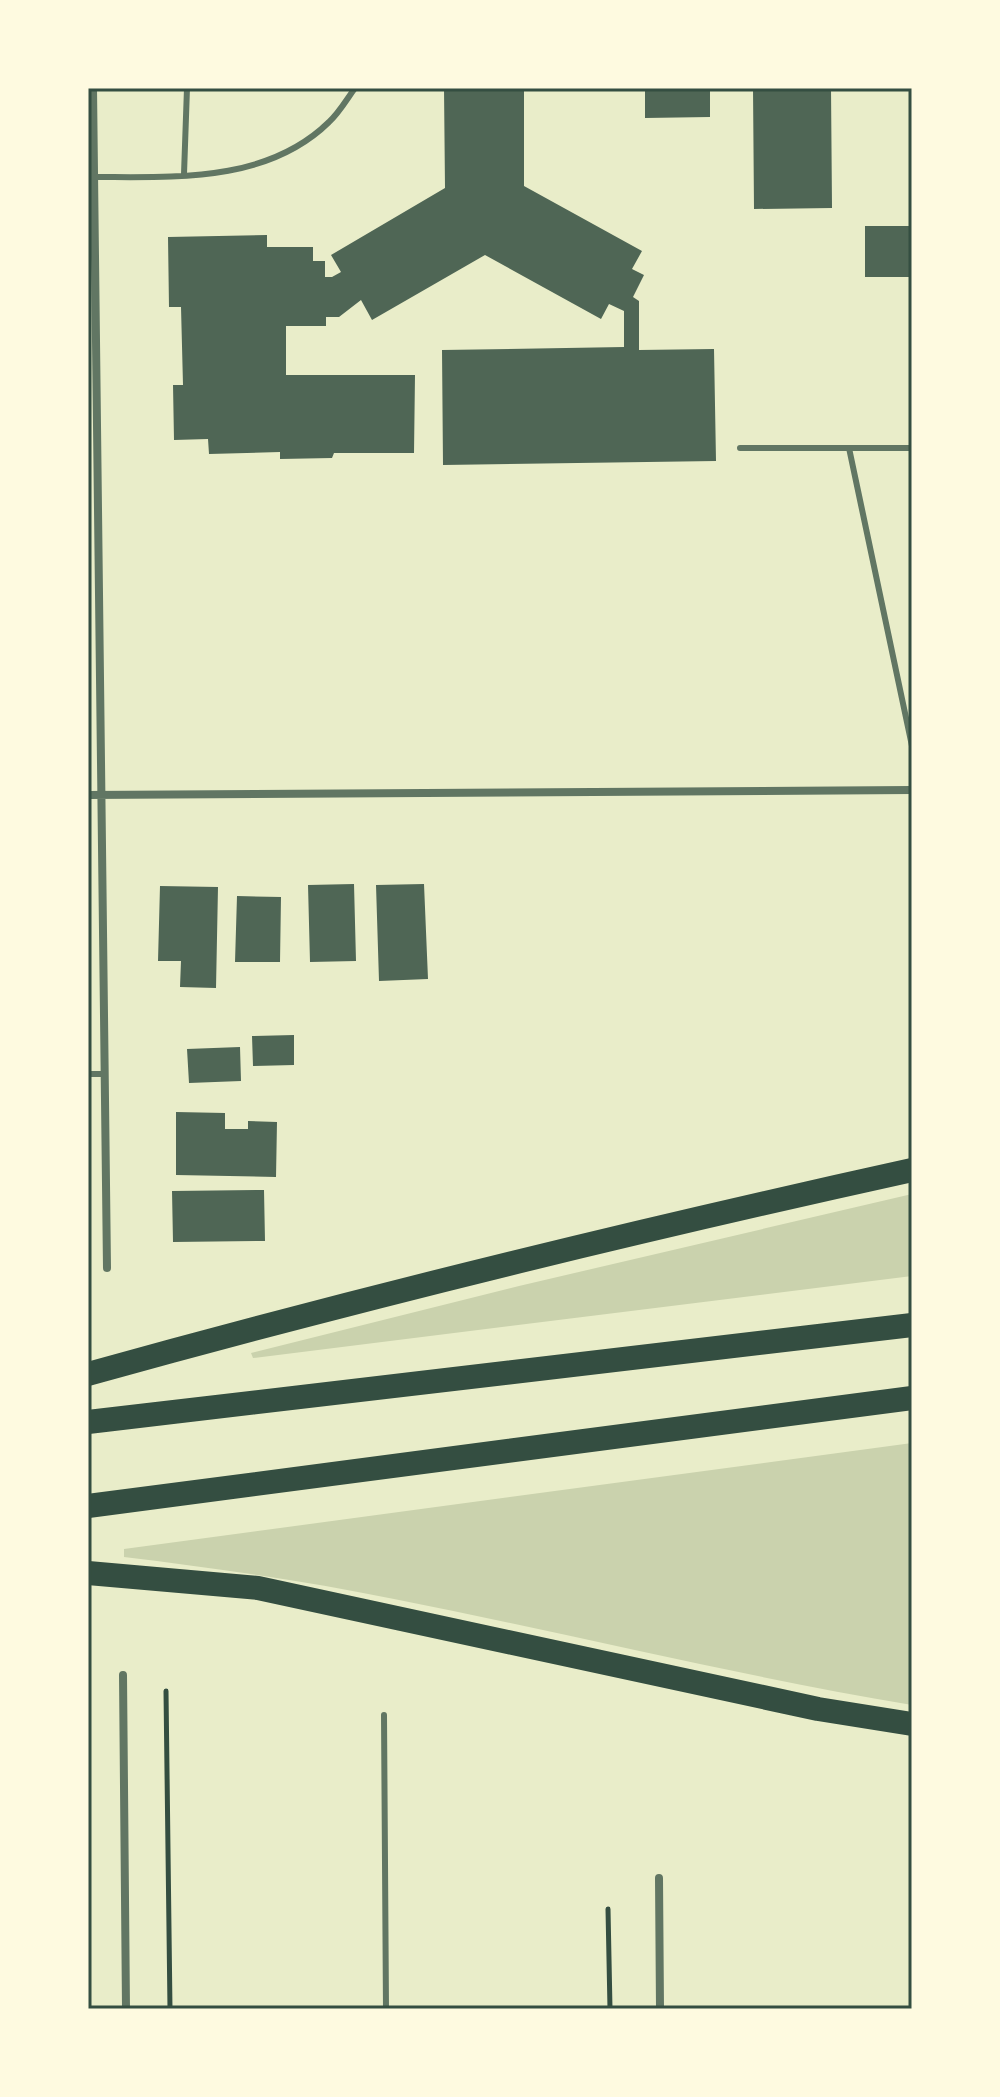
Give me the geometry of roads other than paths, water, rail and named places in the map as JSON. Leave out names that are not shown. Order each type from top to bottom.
[{"type":"highway","points":[[88,1374],[318,1310],[591,1241],[912,1170]]},
{"type":"highway","points":[[88,1422],[912,1325]]},
{"type":"highway","points":[[88,1506],[912,1398]]},
{"type":"highway","points":[[88,1573],[258,1588],[818,1709],[912,1724]]},
{"type":"street","points":[[93,88],[107,1268]]},
{"type":"street","points":[[88,795],[912,790]]},
{"type":"street","points":[[123,1675],[126,2009]]},
{"type":"street","points":[[659,1878],[660,2009]]},
{"type":"lane","points":[[184,174],[187,88]]},
{"type":"lane","points":[[94,177],[242,170],[276,157],[329,122],[355,88]]},
{"type":"lane","points":[[740,448],[912,448]]},
{"type":"lane","points":[[849,448],[912,746]]},
{"type":"lane","points":[[88,496],[100,497]]},
{"type":"lane","points":[[88,1074],[105,1074]]},
{"type":"lane","points":[[384,1715],[386,2009]]}]
